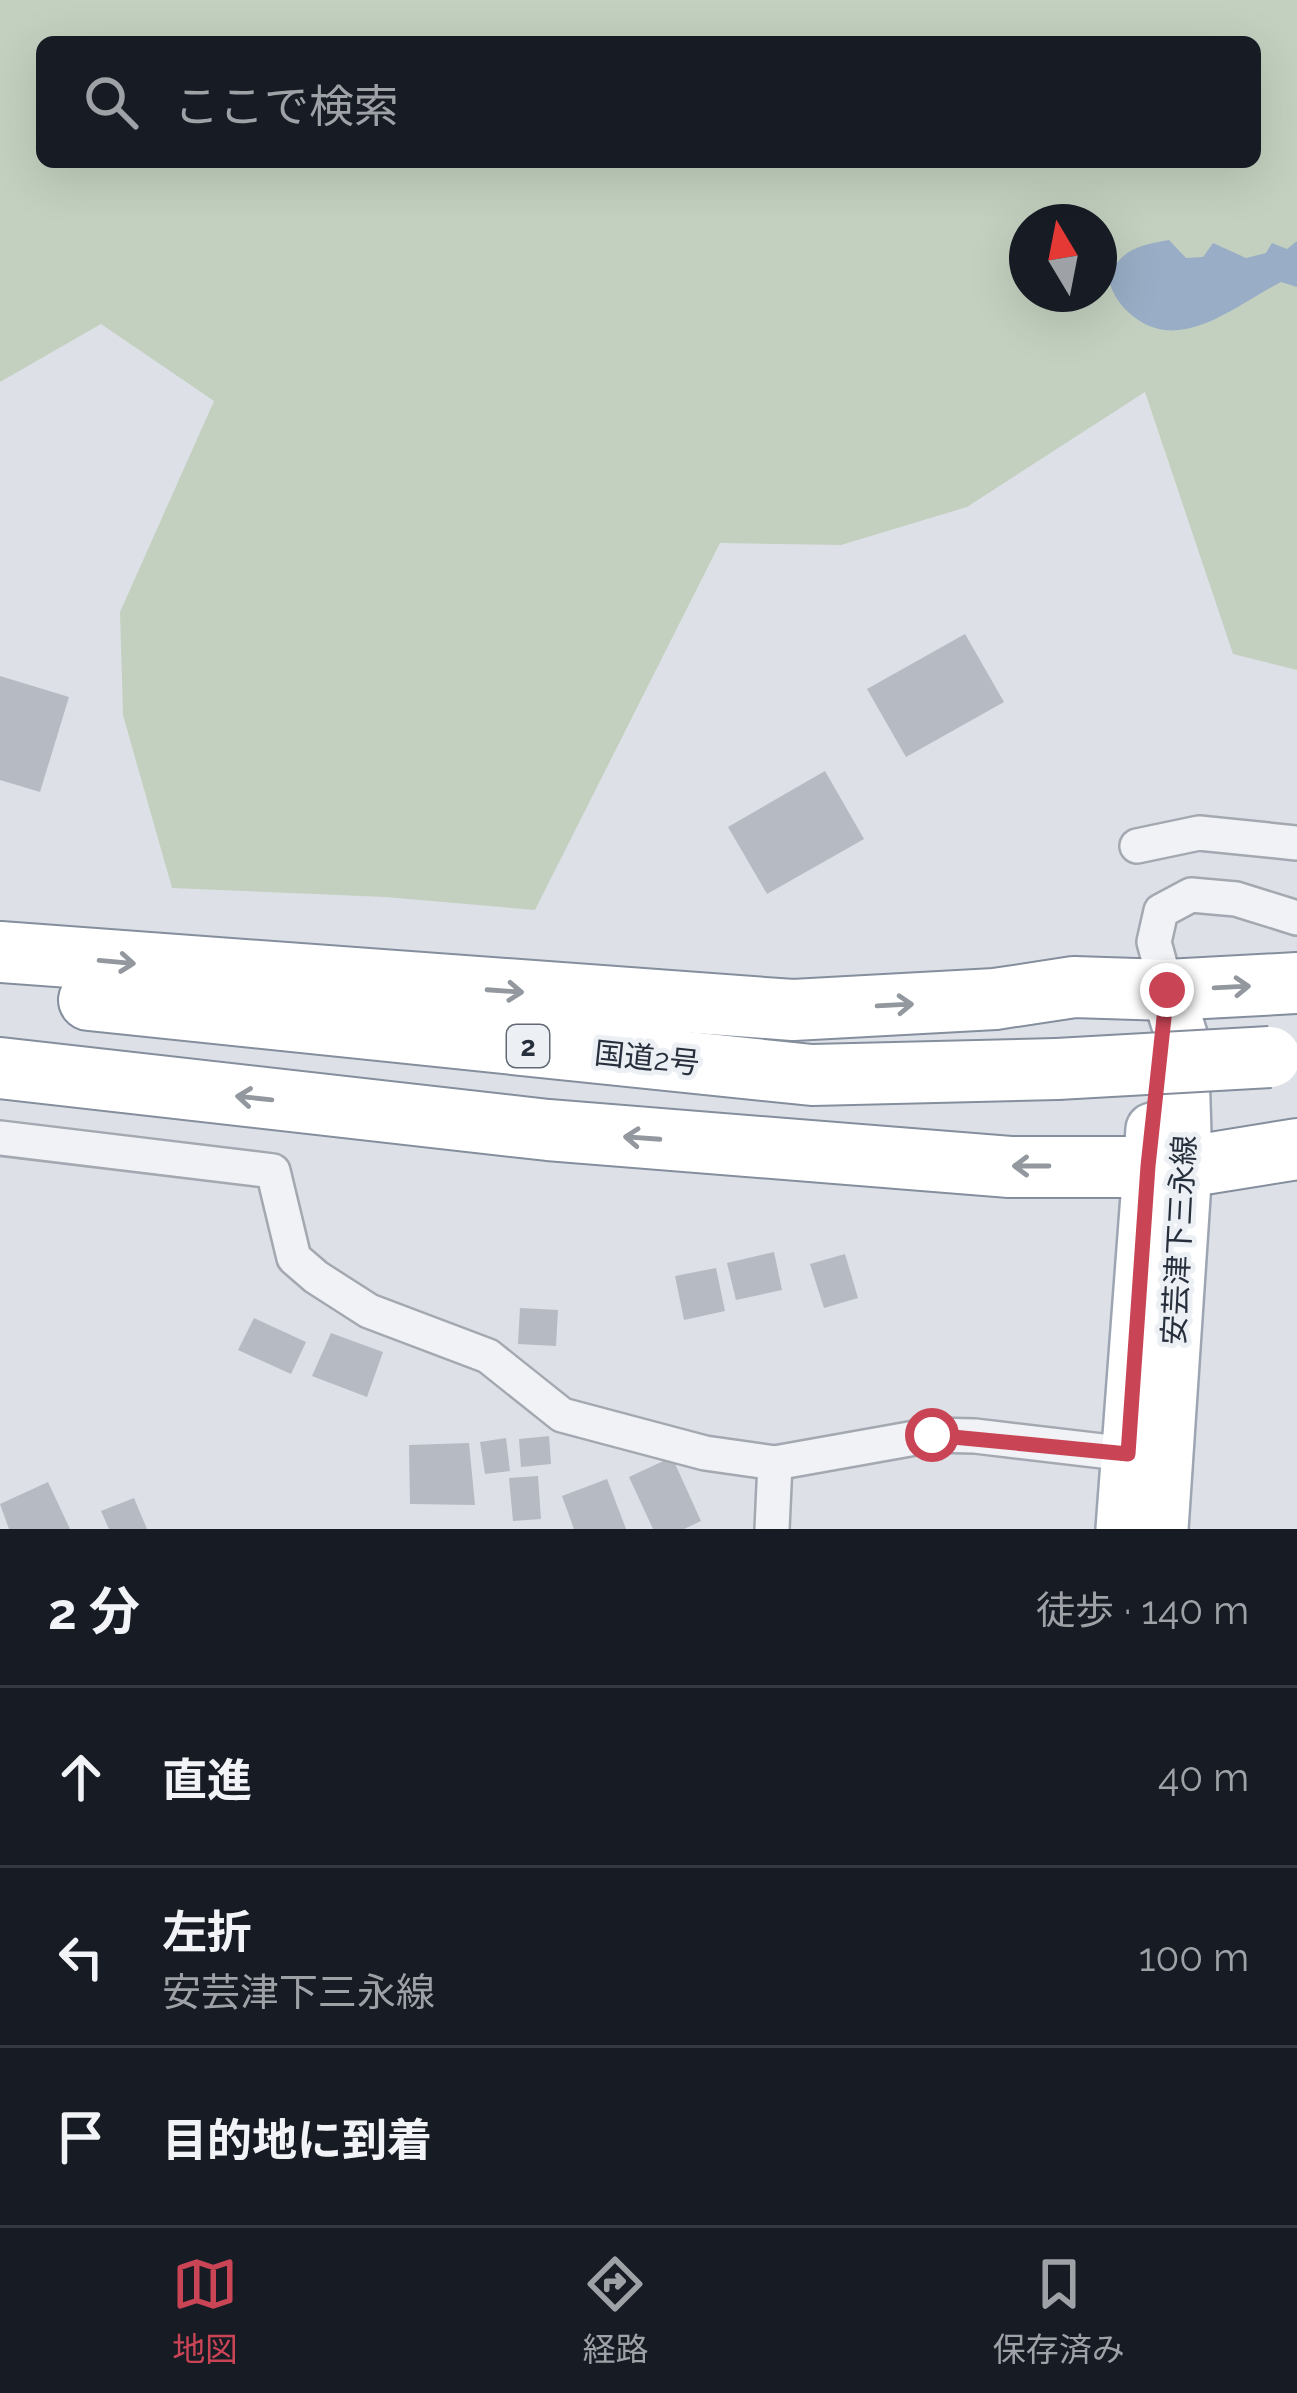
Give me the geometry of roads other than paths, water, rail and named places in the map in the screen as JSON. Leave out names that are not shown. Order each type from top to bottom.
[{"type":"highway","points":[[0,952],[793,1010],[995,1000],[1074,987],[1167,990],[1297,983]]},
{"type":"highway","name":"国道2号","points":[[0,988],[812,1075],[1057,1069],[1283,1056]]},
{"type":"highway","points":[[0,1068],[548,1130],[1010,1167],[1167,1167],[1297,1150]]},
{"type":"main road","name":"安芸津下三永線","points":[[1122,1529],[1147,1456],[1167,1167],[1167,990]]},
{"type":"main road","name":"安芸津下三永線","points":[[1147,1456],[1162,1529]]},
{"type":"street","points":[[1137,846],[1199,833],[1297,843]]},
{"type":"street","points":[[1167,990],[1154,942],[1161,911],[1191,895],[1236,899],[1297,918]]},
{"type":"street","points":[[0,1138],[273,1171],[294,1258],[369,1311],[488,1356],[562,1415],[705,1453],[775,1463],[932,1435],[1147,1456]]},
{"type":"street","points":[[772,1529],[775,1463]]},
{"type":"water","points":[[1169,240],[1186,258],[1203,257],[1213,243],[1246,258],[1266,253],[1272,243],[1287,249],[1297,241],[1297,287],[1281,282],[1190,328],[1152,327],[1134,317],[1117,298],[1117,264],[1132,250]]}]
